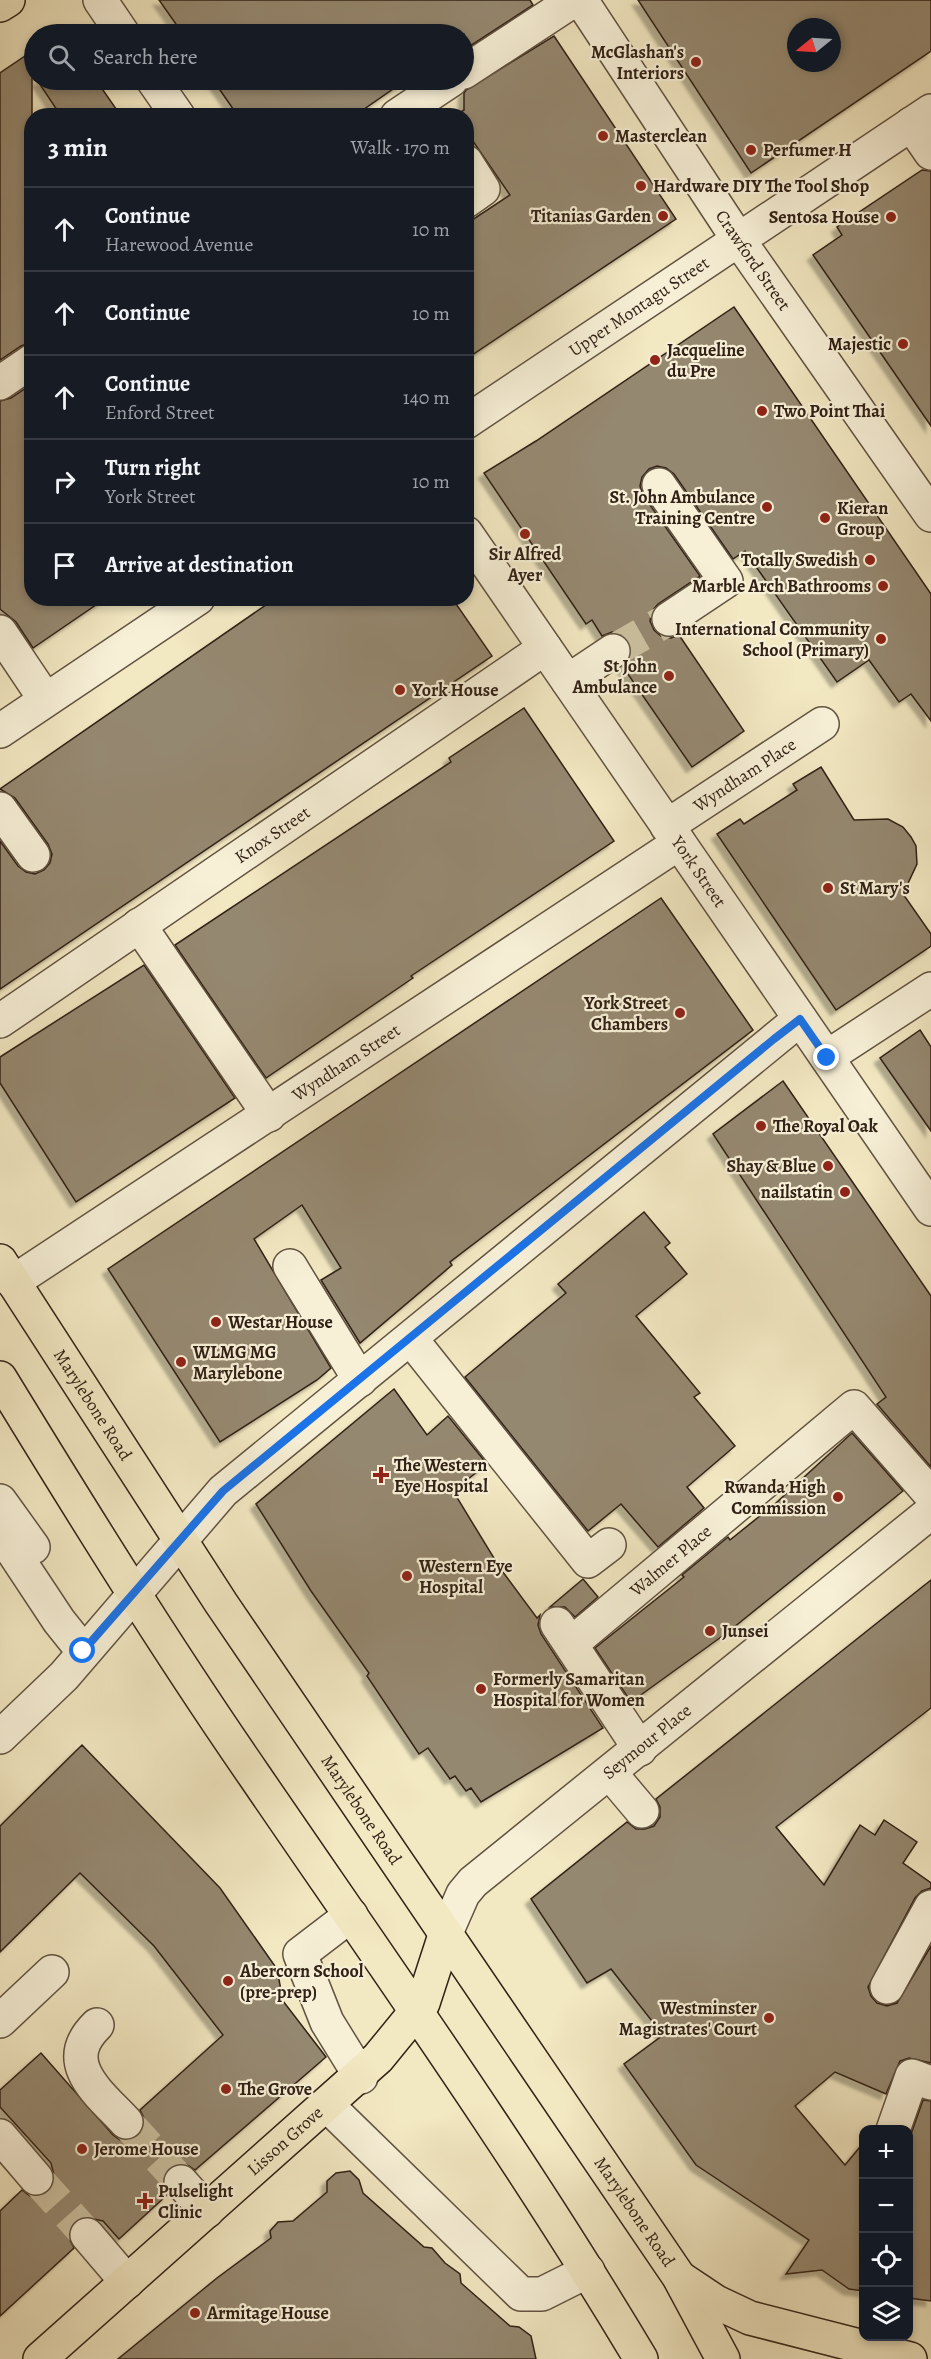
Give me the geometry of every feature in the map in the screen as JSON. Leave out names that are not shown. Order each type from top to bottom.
[{"type":"main road","points":[[0,5],[8,0]]},
{"type":"main road","name":"Marylebone Road","points":[[7,1271],[182,1542],[445,1935],[679,2277],[723,2359]]},
{"type":"main road","points":[[0,1378],[134,1594],[254,1776],[418,2012],[588,2271],[641,2359]]},
{"type":"main road","name":"Seymour Place","points":[[418,2012],[433,1976],[445,1935]]},
{"type":"main road","name":"Lisson Grove","points":[[40,2359],[361,2077],[418,2012]]},
{"type":"main road","points":[[679,2277],[716,2302],[750,2318],[910,2359]]},
{"type":"main road","points":[[856,2359],[883,2359]]},
{"type":"street","points":[[100,0],[116,24]]},
{"type":"street","points":[[474,65],[574,0]]},
{"type":"street","name":"Crawford Street","points":[[582,0],[738,239],[931,515]]},
{"type":"street","points":[[160,90],[172,108]]},
{"type":"street","points":[[921,118],[931,153]]},
{"type":"street","name":"Upper Montagu Street","points":[[474,417],[921,118]]},
{"type":"street","points":[[474,175],[485,192]]},
{"type":"street","points":[[0,383],[24,367]]},
{"type":"street","points":[[659,485],[726,581],[669,619]]},
{"type":"street","name":"York Street","points":[[474,546],[931,1209]]},
{"type":"street","points":[[0,730],[186,606]]},
{"type":"street","points":[[0,632],[45,699]]},
{"type":"street","name":"Knox Street","points":[[0,1021],[545,648]]},
{"type":"street","points":[[568,681],[613,651]]},
{"type":"street","name":"Wyndham Place","points":[[673,834],[822,724]]},
{"type":"street","points":[[0,809],[33,855]]},
{"type":"street","name":"Wyndham Street","points":[[7,1271],[269,1115],[673,834]]},
{"type":"street","points":[[140,925],[269,1115]]},
{"type":"street","points":[[827,1058],[928,996]]},
{"type":"street","points":[[0,1737],[64,1676],[83,1651],[182,1542],[223,1491],[800,1019]]},
{"type":"street","points":[[290,1266],[360,1380]]},
{"type":"street","points":[[411,1339],[588,1561],[609,1545]]},
{"type":"street","name":"Walmer Place","points":[[640,1749],[564,1634],[854,1407],[931,1495]]},
{"type":"street","points":[[0,1501],[53,1575],[57,1596],[56,1614]]},
{"type":"street","name":"Seymour Place","points":[[445,1935],[459,1903],[473,1882],[931,1512]]},
{"type":"street","points":[[0,1532],[83,1651]]},
{"type":"street","points":[[610,1773],[642,1811]]},
{"type":"street","points":[[887,1987],[931,1907]]},
{"type":"street","points":[[351,1915],[300,1953],[327,2022],[361,2077]]},
{"type":"street","points":[[0,2021],[52,1972]]},
{"type":"street","points":[[97,2025],[86,2036],[80,2049],[81,2063],[91,2083],[126,2122]]},
{"type":"street","points":[[895,2125],[912,2076],[931,2083]]},
{"type":"street","points":[[328,2106],[521,2294],[542,2294],[588,2271]]},
{"type":"street","points":[[0,2136],[36,2178]]},
{"type":"street","points":[[181,2182],[207,2211]]},
{"type":"street","points":[[87,2235],[127,2282]]},
{"type":"building","points":[[159,0],[530,0],[533,5],[474,43],[474,24],[176,24]]},
{"type":"building","points":[[638,0],[931,0],[931,51],[751,173]]},
{"type":"building","points":[[554,36],[676,219],[474,354],[474,219],[510,195],[474,143],[474,108],[464,108],[464,93],[466,90],[474,90],[474,85]]},
{"type":"building","points":[[24,57],[24,90],[32,90],[32,108],[24,108],[24,345],[0,360],[0,73]]},
{"type":"building","points":[[44,90],[103,90],[115,108],[56,108]]},
{"type":"building","points":[[220,90],[392,90],[366,108],[232,108]]},
{"type":"building","points":[[922,170],[931,171],[931,426],[813,255],[842,235],[837,227]]},
{"type":"building","points":[[734,307],[931,594],[931,721],[911,694],[899,702],[869,660],[837,682],[745,551],[733,559],[674,474],[666,468],[657,466],[649,469],[642,477],[640,486],[643,495],[700,576],[658,604],[652,611],[650,621],[654,630],[661,636],[671,638],[679,635],[744,731],[692,767],[623,667],[629,660],[632,650],[628,640],[612,632],[602,636],[592,620],[586,624],[484,473],[536,441]]},
{"type":"building","points":[[24,389],[24,606],[94,606],[33,648],[16,622],[0,609],[0,401],[11,398]]},
{"type":"building","points":[[264,606],[458,606],[492,656],[0,989],[0,841],[18,866],[26,872],[35,874],[44,870],[50,863],[52,854],[48,844],[15,798],[0,789]]},
{"type":"building","points":[[524,708],[614,841],[411,976],[413,978],[266,1078],[175,945],[451,762],[449,758]]},
{"type":"building","name":"St Mary's","points":[[821,767],[854,820],[888,819],[903,827],[911,837],[916,846],[917,864],[903,894],[931,934],[931,946],[836,1010],[717,834],[740,819],[744,824],[797,790],[793,784]]},
{"type":"building","points":[[661,898],[753,1030],[450,1262],[452,1265],[360,1343],[321,1280],[341,1268],[302,1205],[254,1239],[331,1368],[317,1380],[220,1442],[108,1269]]},
{"type":"building","points":[[144,965],[235,1098],[76,1202],[0,1083],[0,1057]]},
{"type":"building","points":[[920,1030],[931,1047],[931,1131],[880,1058]]},
{"type":"building","points":[[783,1081],[931,1296],[931,1467],[877,1404],[886,1397],[713,1134]]},
{"type":"building","points":[[644,1212],[670,1243],[665,1247],[687,1274],[636,1316],[700,1393],[694,1397],[735,1446],[687,1487],[704,1508],[658,1547],[621,1504],[588,1531],[465,1377],[566,1293],[558,1284]]},
{"type":"building","points":[[394,1389],[427,1435],[448,1416],[487,1464],[453,1491],[500,1568],[537,1618],[540,1615],[538,1625],[541,1634],[603,1728],[481,1802],[471,1788],[466,1791],[455,1776],[450,1779],[428,1748],[419,1754],[367,1676],[369,1673],[311,1591],[256,1504]]},
{"type":"building","points":[[852,1433],[903,1491],[728,1632],[631,1702],[595,1648],[684,1577],[682,1575],[728,1537],[730,1540],[776,1503]]},
{"type":"building","points":[[583,1579],[598,1597],[575,1617],[565,1607],[550,1607]]},
{"type":"building","points":[[931,1580],[931,1708],[776,1827],[824,1885],[860,1825],[875,1835],[884,1820],[917,1842],[903,1863],[931,1883],[931,1888],[922,1891],[915,1898],[868,1987],[877,2003],[887,2006],[897,2003],[931,1946],[931,2063],[909,2058],[900,2061],[886,2094],[835,2072],[795,2106],[845,2165],[859,2148],[859,2290],[849,2289],[822,2270],[786,2274],[809,2240],[696,2165],[624,2064],[663,2035],[611,1969],[587,1983],[531,1899],[627,1822],[636,1829],[654,1826],[660,1817],[660,1807],[656,1799]]},
{"type":"building","points":[[82,1745],[220,1888],[277,1969],[283,2001],[326,2057],[195,2170],[186,2164],[177,2164],[169,2168],[163,2177],[163,2186],[167,2195],[119,2239],[103,2221],[84,2217],[75,2220],[70,2228],[69,2238],[74,2248],[0,2316],[0,2211],[22,2190],[30,2196],[48,2193],[53,2185],[54,2175],[51,2163],[0,2107],[0,2090],[41,2053],[113,2135],[120,2140],[130,2140],[139,2136],[144,2128],[144,2118],[140,2110],[223,2035],[154,1946],[80,1873],[0,1952],[0,1826]]},
{"type":"building","points":[[923,2100],[931,2101],[931,2301],[913,2299],[913,2129]]},
{"type":"building","points":[[350,2171],[359,2180],[363,2193],[424,2247],[432,2248],[445,2263],[460,2274],[461,2283],[510,2326],[519,2327],[531,2336],[536,2359],[118,2359],[217,2278],[271,2238],[270,2231],[278,2222],[293,2221],[327,2192],[327,2181],[336,2173]]},
{"type":"tunnel","points":[[613,651],[669,619]]},
{"type":"tunnel","points":[[126,2122],[181,2182]]},
{"type":"tunnel","points":[[36,2178],[87,2235]]},
{"type":"place","name":"McGlashan's Interiors","points":[[696,62]]},
{"type":"place","name":"Masterclean","points":[[603,136]]},
{"type":"place","name":"Perfumer H","points":[[751,150]]},
{"type":"place","name":"Hardware DIY The Tool Shop","points":[[641,186]]},
{"type":"place","name":"Titanias Garden","points":[[663,216]]},
{"type":"place","name":"Sentosa House","points":[[891,217]]},
{"type":"place","name":"Majestic","points":[[903,344]]},
{"type":"place","name":"Jacqueline du Pre","points":[[655,360]]},
{"type":"place","name":"Two Point Thai","points":[[762,411]]},
{"type":"place","name":"St. John Ambulance Training Centre","points":[[767,507]]},
{"type":"place","name":"Kieran Group","points":[[825,518]]},
{"type":"place","name":"Sir Alfred Ayer","points":[[525,534]]},
{"type":"place","name":"Totally Swedish","points":[[870,560]]},
{"type":"place","name":"Marble Arch Bathrooms","points":[[883,586]]},
{"type":"place","name":"International Community School (Primary)","points":[[881,639]]},
{"type":"place","name":"St John Ambulance","points":[[669,676]]},
{"type":"place","name":"York House","points":[[400,690]]},
{"type":"place","name":"St Mary's","points":[[828,888]]},
{"type":"place","name":"York Street Chambers","points":[[680,1013]]},
{"type":"place","name":"The Royal Oak","points":[[761,1126]]},
{"type":"place","name":"Shay & Blue","points":[[828,1166]]},
{"type":"place","name":"nailstatin","points":[[845,1192]]},
{"type":"place","name":"Westar House","points":[[216,1322]]},
{"type":"place","name":"WLMG MG Marylebone","points":[[181,1362]]},
{"type":"place","name":"The Western Eye Hospital","points":[[381,1475]]},
{"type":"place","name":"Rwanda High Commission","points":[[838,1497]]},
{"type":"place","name":"Western Eye Hospital","points":[[407,1576]]},
{"type":"place","name":"Junsei","points":[[710,1631]]},
{"type":"place","name":"Formerly Samaritan Hospital for Women","points":[[481,1689]]},
{"type":"place","name":"Abercorn School (pre-prep)","points":[[228,1981]]},
{"type":"place","name":"Westminster Magistrates' Court","points":[[769,2018]]},
{"type":"place","name":"The Grove","points":[[226,2089]]},
{"type":"place","name":"Jerome House","points":[[82,2149]]},
{"type":"place","name":"Pulselight Clinic","points":[[145,2201]]},
{"type":"place","name":"Armitage House","points":[[195,2313]]},
{"type":"route","points":[[83,1651],[182,1542],[223,1491],[774,1039],[800,1019],[827,1058]]}]
